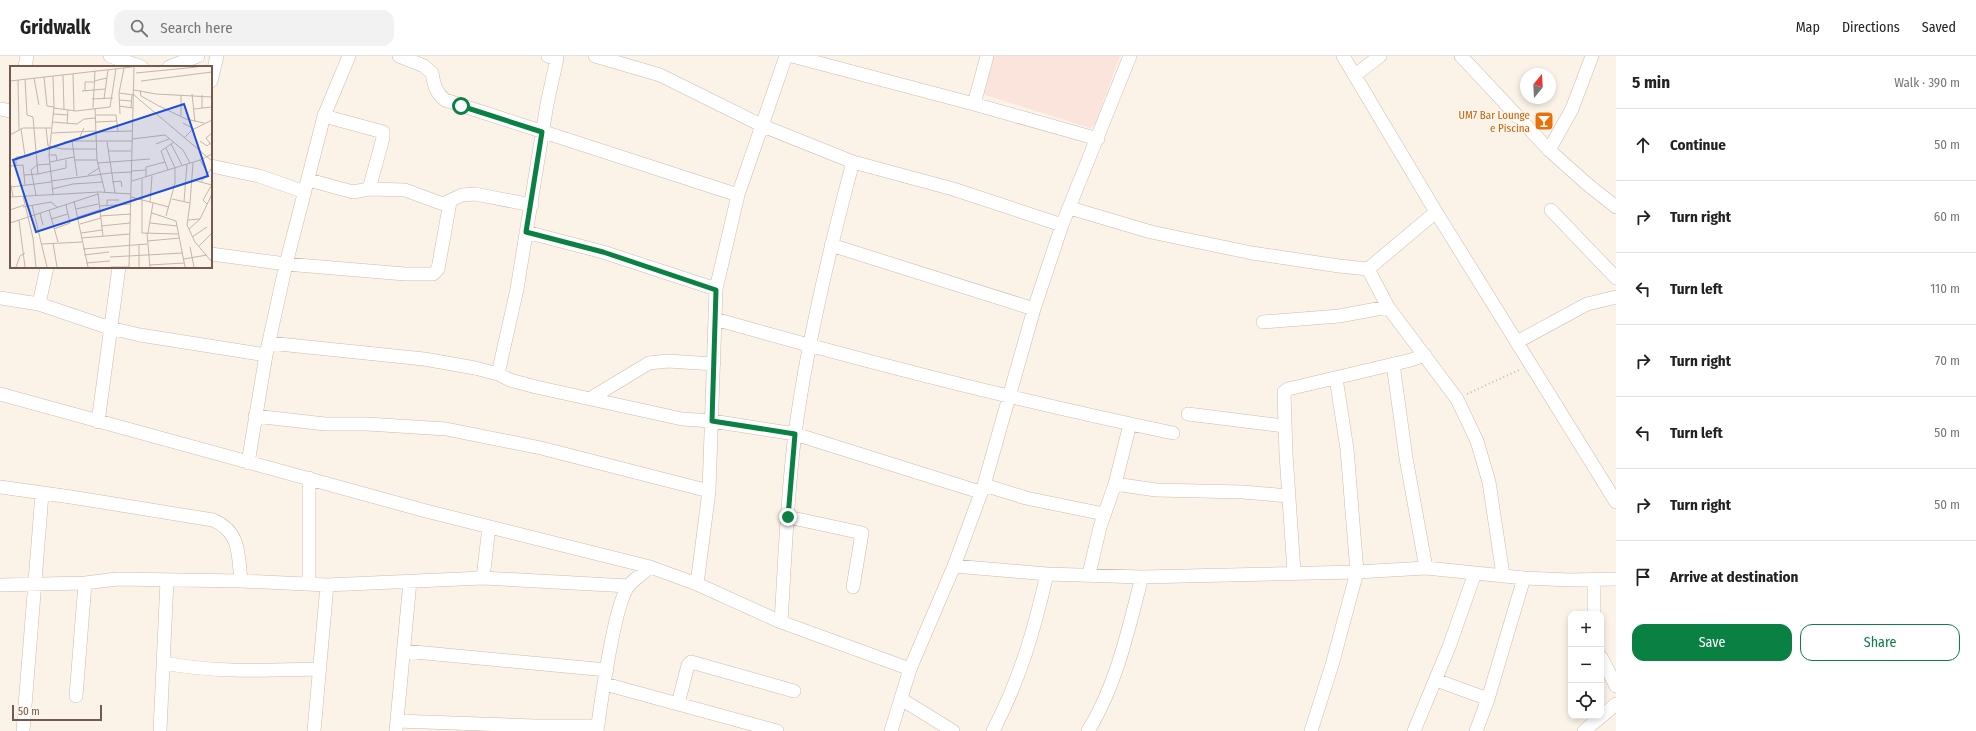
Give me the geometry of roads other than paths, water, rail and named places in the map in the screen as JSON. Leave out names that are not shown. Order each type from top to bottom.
[{"type":"street","points":[[25,66],[27,56]]},
{"type":"street","points":[[172,66],[198,56]]},
{"type":"street","points":[[212,77],[217,56]]},
{"type":"street","points":[[248,463],[267,349],[286,264],[324,116],[349,56]]},
{"type":"street","points":[[400,56],[424,66],[432,73],[434,87],[438,94],[445,100],[738,195]]},
{"type":"street","points":[[595,56],[626,60],[660,75],[762,126],[853,162],[954,189],[1062,225]]},
{"type":"street","points":[[697,584],[709,491],[716,290],[738,195],[786,56]]},
{"type":"street","points":[[792,56],[974,104],[1098,139]]},
{"type":"street","points":[[974,104],[987,56]]},
{"type":"street","points":[[891,731],[910,669],[954,566],[982,488],[1010,397],[1034,309],[1062,225],[1098,139],[1130,56]]},
{"type":"street","points":[[1344,56],[1436,212],[1616,502]]},
{"type":"street","points":[[1355,75],[1380,56]]},
{"type":"street","points":[[1461,56],[1549,150],[1587,184],[1616,207]]},
{"type":"street","points":[[1549,150],[1572,109],[1592,56]]},
{"type":"street","points":[[114,57],[139,66]]},
{"type":"street","points":[[498,374],[517,289],[532,205],[554,57]]},
{"type":"street","points":[[0,108],[10,111]]},
{"type":"street","points":[[324,116],[383,132],[383,138],[369,188]]},
{"type":"street","points":[[781,622],[795,434],[810,346],[831,245],[853,162]]},
{"type":"street","points":[[212,166],[307,186],[348,191],[369,188],[405,190],[444,204],[462,195],[475,194],[532,205]]},
{"type":"street","points":[[212,254],[286,264],[405,274],[433,274],[438,269],[450,202]]},
{"type":"street","points":[[1070,208],[1151,232],[1252,253],[1368,269],[1436,212]]},
{"type":"street","points":[[1551,210],[1616,278]]},
{"type":"street","points":[[526,232],[603,252],[716,290]]},
{"type":"street","points":[[831,245],[1034,309]]},
{"type":"street","points":[[39,304],[47,268]]},
{"type":"street","points":[[98,422],[119,268]]},
{"type":"street","points":[[1368,269],[1388,307],[1457,399],[1477,440],[1490,490],[1503,575]]},
{"type":"street","points":[[1517,342],[1588,304],[1616,297]]},
{"type":"street","points":[[0,298],[39,304],[110,328],[267,349],[424,359],[498,374],[510,380],[536,387],[682,419],[712,421],[795,434],[982,488],[1104,514]]},
{"type":"street","points":[[1263,322],[1339,316],[1388,307]]},
{"type":"street","points":[[715,319],[810,346],[1010,397],[1173,433]]},
{"type":"street","points":[[1294,572],[1284,426],[1284,392],[1288,389],[1425,355]]},
{"type":"street","points":[[591,398],[649,363],[663,361],[714,364]]},
{"type":"street","points":[[1393,364],[1406,458],[1426,568]]},
{"type":"street","points":[[1311,731],[1332,665],[1357,572],[1347,449],[1336,378]]},
{"type":"street","points":[[0,394],[248,463],[489,527],[650,567],[697,584],[781,622],[910,669]]},
{"type":"street","points":[[1188,414],[1284,426]]},
{"type":"street","points":[[255,416],[325,424],[374,424],[446,429],[541,448],[709,491]]},
{"type":"street","points":[[1090,574],[1104,514],[1115,484],[1130,424]]},
{"type":"street","points":[[309,478],[309,584]]},
{"type":"street","points":[[1115,484],[1156,490],[1243,492],[1288,496]]},
{"type":"street","points":[[0,488],[202,517],[222,524],[232,532],[235,540],[241,581]]},
{"type":"street","points":[[23,731],[42,494]]},
{"type":"street","points":[[788,517],[862,533],[853,587]]},
{"type":"street","points":[[483,578],[489,527]]},
{"type":"street","points":[[954,566],[1047,574],[1090,574],[1142,577],[1294,572],[1357,572],[1426,568],[1524,578],[1594,580],[1616,579]]},
{"type":"street","points":[[410,581],[397,726],[535,726],[598,728],[607,670],[622,602],[629,586],[650,567]]},
{"type":"street","points":[[1414,731],[1436,680],[1475,573]]},
{"type":"street","points":[[994,731],[1010,698],[1022,668],[1036,624],[1047,574]]},
{"type":"street","points":[[1088,731],[1106,698],[1114,676],[1142,577]]},
{"type":"street","points":[[0,585],[85,583],[117,579],[241,581],[327,585],[483,578],[629,586]]},
{"type":"street","points":[[1478,730],[1524,578]]},
{"type":"street","points":[[160,731],[164,663],[166,580]]},
{"type":"street","points":[[1594,580],[1594,611]]},
{"type":"street","points":[[76,696],[85,583]]},
{"type":"street","points":[[314,731],[327,585]]},
{"type":"street","points":[[404,651],[607,670]]},
{"type":"street","points":[[678,704],[688,665],[691,662],[794,691]]},
{"type":"street","points":[[164,663],[196,668],[234,670],[319,669]]},
{"type":"street","points":[[1604,663],[1616,686]]},
{"type":"street","points":[[1436,680],[1488,699]]},
{"type":"street","points":[[605,684],[777,731]]},
{"type":"street","points":[[901,699],[953,731]]},
{"type":"street","points":[[1584,731],[1616,704]]},
{"type":"place","name":"UM7 Bar Lounge e Piscina","points":[[1544,121]]}]
